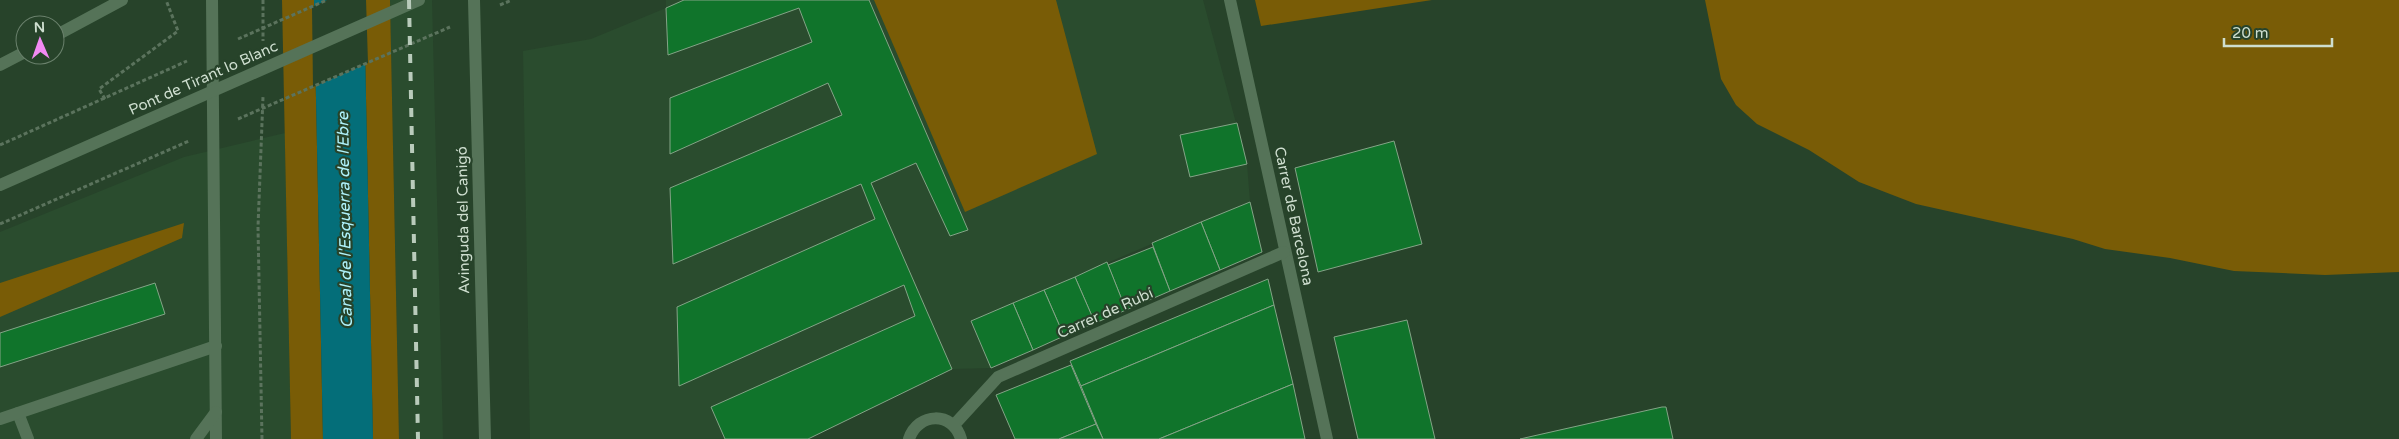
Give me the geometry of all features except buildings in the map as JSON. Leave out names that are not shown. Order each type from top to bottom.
[{"type":"street","points":[[65,31],[122,0]]},
{"type":"street","points":[[212,0],[216,439]]},
{"type":"street","name":"Pont de Tirant lo Blanc","points":[[0,185],[419,0]]},
{"type":"street","name":"Avinguda del Canigó","points":[[474,0],[485,439]]},
{"type":"street","name":"Carrer de Barcelona","points":[[1230,0],[1284,252],[1327,439]]},
{"type":"street","points":[[0,66],[15,58]]},
{"type":"street","name":"Carrer de Rubí","points":[[954,426],[998,378],[1284,252]]},
{"type":"street","points":[[0,419],[216,346]]},
{"type":"street","points":[[196,439],[216,412]]},
{"type":"street","points":[[18,413],[28,439]]},
{"type":"street","points":[[909,439],[913,429],[925,420],[940,418],[954,426],[961,439]]},
{"type":"path","points":[[105,99],[99,89],[178,31],[166,0]]},
{"type":"path","points":[[263,0],[263,45]]},
{"type":"path","points":[[229,43],[327,0]]},
{"type":"path","points":[[494,8],[512,0]]},
{"type":"path","points":[[232,122],[458,24]]},
{"type":"path","points":[[0,145],[193,59]]},
{"type":"path","points":[[262,439],[258,227],[263,91]]},
{"type":"path","points":[[0,224],[196,138]]},
{"type":"shaded area","points":[[282,0],[314,0],[323,439],[291,439]]},
{"type":"shaded area","points":[[364,0],[390,0],[399,439],[373,439]]},
{"type":"shaded area","points":[[390,0],[432,0],[443,439],[399,439]]},
{"type":"shaded area","points":[[666,0],[1203,0],[1247,164],[1250,202],[971,321],[991,368],[952,369],[808,439],[530,439],[523,51],[591,39],[666,8]]},
{"type":"shaded area","points":[[874,0],[1056,0],[1097,154],[965,212]]},
{"type":"shaded area","points":[[1255,0],[1432,0],[1261,26]]},
{"type":"shaded area","points":[[1705,0],[2399,0],[2399,272],[2325,275],[2234,271],[2170,258],[2105,249],[2073,239],[1916,204],[1859,182],[1809,150],[1757,124],[1736,105],[1721,79]]},
{"type":"shaded area","points":[[285,133],[291,439],[0,439],[0,232],[184,157]]},
{"type":"shaded area","points":[[184,223],[182,238],[0,317],[0,283]]},
{"type":"water","name":"Canal de l'Esquerra de l'Ebre","points":[[314,0],[364,0],[373,439],[323,439]]},
{"type":"pier","points":[[327,0],[366,0],[368,63],[313,87],[312,7]]},
{"type":"railway","points":[[409,0],[418,439]]}]
